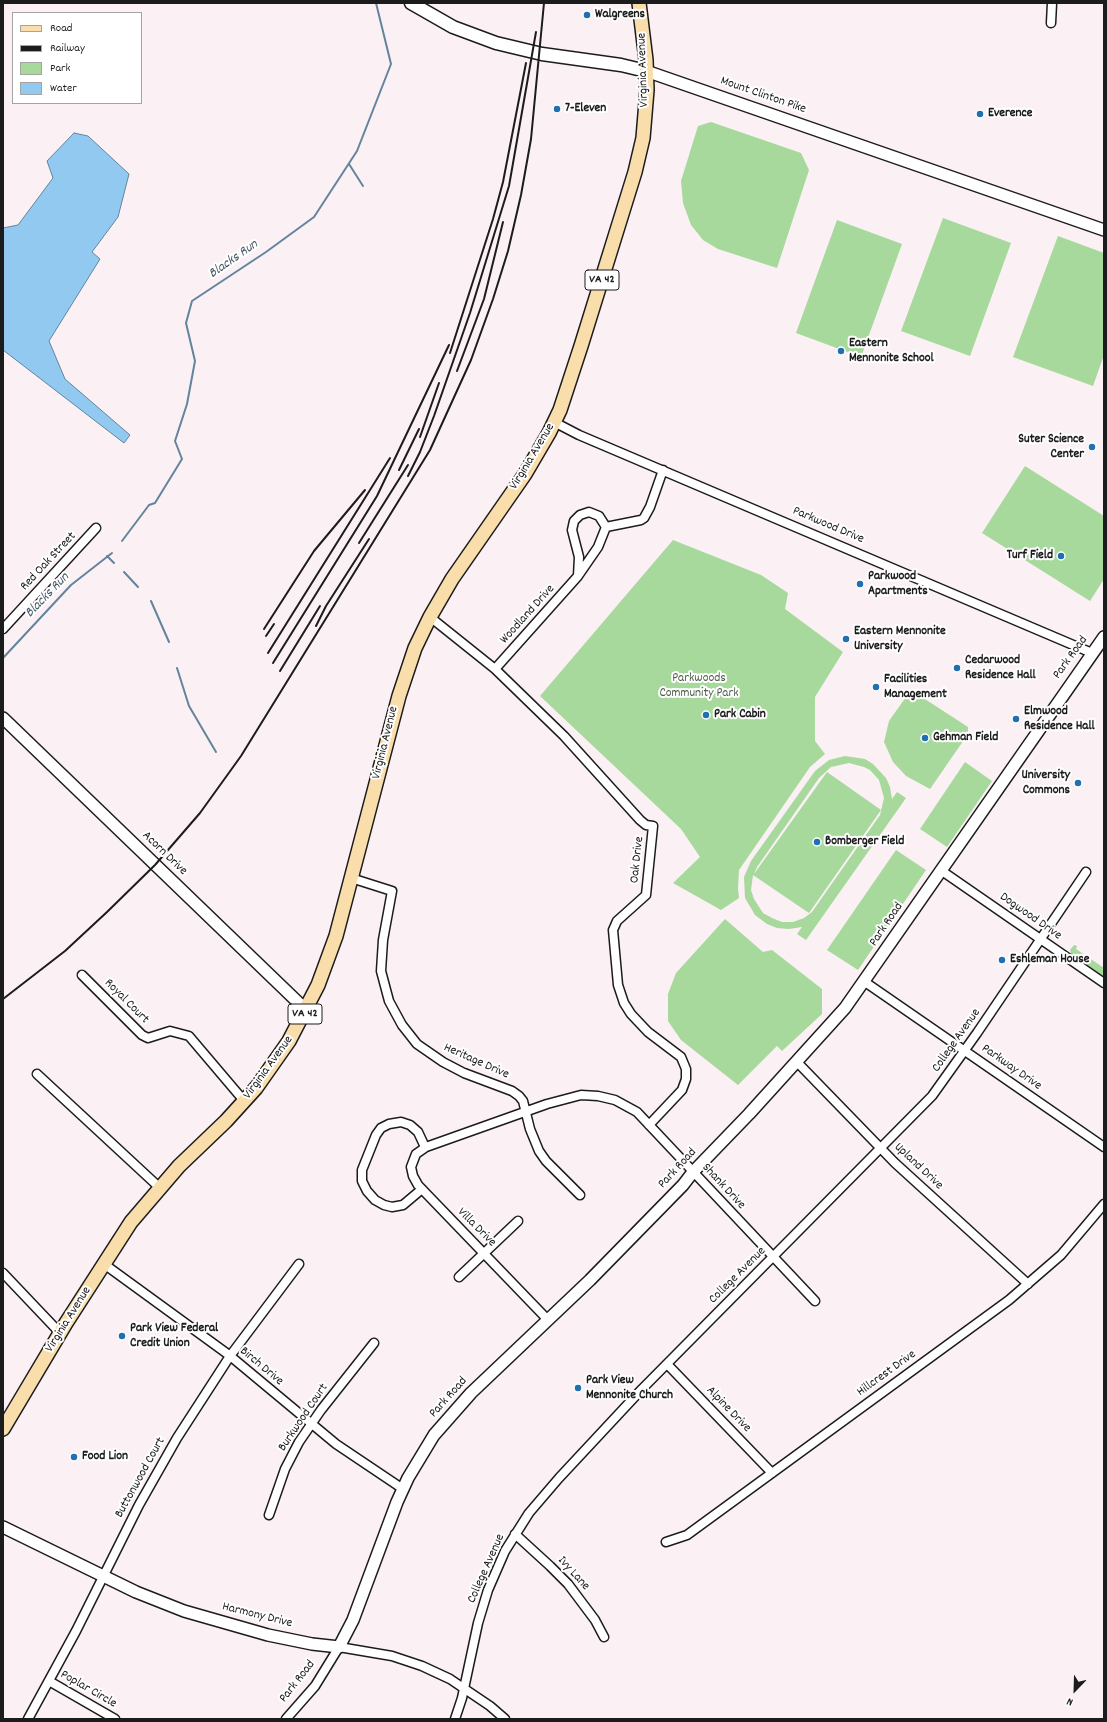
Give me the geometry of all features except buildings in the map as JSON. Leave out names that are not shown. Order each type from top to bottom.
[{"type":"main road","name":"Mount Clinton Pike","points":[[411,3],[453,27],[496,43],[542,54],[621,65],[646,71]]},
{"type":"main road","name":"Virginia Avenue","points":[[3,1429],[60,1333],[131,1222],[179,1166],[244,1102],[280,1056],[306,1010],[328,961],[401,686],[415,648],[430,617],[456,573],[525,474],[554,422],[581,346],[640,155],[646,110],[646,71],[639,3]]},
{"type":"street","points":[[1051,23],[1052,3]]},
{"type":"street","name":"Mount Clinton Pike","points":[[646,71],[1104,230]]},
{"type":"street","name":"Parkwood Drive","points":[[554,422],[579,435],[1092,653]]},
{"type":"street","points":[[578,576],[579,557],[572,530],[574,521],[580,515],[589,512],[599,516],[606,527],[641,520],[644,518],[650,507],[663,470]]},
{"type":"street","name":"Woodland Drive","points":[[495,669],[578,576],[598,547],[606,527]]},
{"type":"street","name":"Red Oak Street","points":[[3,629],[96,528]]},
{"type":"street","name":"Oak Drive","points":[[430,617],[495,669],[564,736],[640,820],[646,825],[653,826],[646,895],[617,921],[613,930],[618,985],[624,1003],[631,1014],[648,1032],[681,1057],[686,1069],[686,1079],[682,1090],[649,1125]]},
{"type":"street","name":"Park Road","points":[[286,1719],[315,1686],[339,1647],[353,1620],[389,1520],[403,1489],[434,1435],[455,1410],[590,1280],[683,1185],[693,1172],[835,1021],[865,982],[1104,637]]},
{"type":"street","name":"Acorn Drive","points":[[3,718],[306,1010]]},
{"type":"street","name":"Dogwood Drive","points":[[942,871],[1104,983]]},
{"type":"street","name":"College Avenue","points":[[455,1719],[464,1688],[483,1604],[500,1562],[515,1534],[532,1510],[559,1478],[667,1364],[881,1149],[934,1093],[1086,872]]},
{"type":"street","name":"Heritage Drive","points":[[351,878],[392,891],[383,940],[381,971],[389,1001],[402,1025],[417,1044],[443,1062],[464,1073],[517,1094],[523,1101],[533,1138],[541,1154],[580,1195]]},
{"type":"street","name":"Royal Court","points":[[82,975],[142,1035],[148,1038],[170,1032],[189,1036],[244,1102]]},
{"type":"street","name":"Parkway Drive","points":[[865,982],[1104,1147]]},
{"type":"street","name":"Upland Drive","points":[[797,1062],[881,1149],[1028,1284]]},
{"type":"street","points":[[37,1074],[160,1188]]},
{"type":"street","name":"Shank Drive","points":[[425,1148],[526,1111],[572,1097],[598,1096],[615,1100],[628,1106],[641,1116],[815,1301]]},
{"type":"street","points":[[422,1189],[403,1205],[392,1207],[384,1205],[375,1200],[367,1191],[362,1181],[362,1170],[376,1135],[381,1128],[388,1124],[399,1122],[410,1125],[418,1132],[425,1148]]},
{"type":"street","name":"Villa Drive","points":[[425,1148],[416,1154],[411,1167],[414,1179],[548,1320]]},
{"type":"street","name":"Hillcrest Drive","points":[[666,1542],[687,1535],[997,1309],[1061,1255],[1104,1204]]},
{"type":"street","points":[[459,1277],[518,1221]]},
{"type":"street","name":"Birch Drive","points":[[104,1264],[230,1356],[336,1444],[403,1489]]},
{"type":"street","name":"Buttonwood Court","points":[[28,1719],[49,1682],[159,1470],[197,1406],[230,1356],[299,1264]]},
{"type":"street","points":[[3,1273],[60,1333]]},
{"type":"street","name":"Burkwood Court","points":[[269,1515],[285,1469],[299,1442],[311,1424],[374,1343]]},
{"type":"street","name":"Alpine Drive","points":[[667,1364],[772,1473]]},
{"type":"street","name":"Harmony Drive","points":[[3,1527],[150,1598],[214,1620],[268,1635],[312,1644],[364,1650],[406,1660],[450,1679],[490,1706],[505,1719]]},
{"type":"street","name":"Ivy Lane","points":[[515,1534],[568,1584],[595,1620],[604,1637]]},
{"type":"street","name":"Poplar Circle","points":[[49,1682],[115,1719]]},
{"type":"green space","points":[[711,122],[801,153],[809,170],[777,268],[718,249],[703,240],[691,225],[683,203],[681,181],[698,126]]},
{"type":"green space","points":[[943,218],[1011,243],[970,356],[901,331]]},
{"type":"green space","points":[[837,220],[902,244],[861,357],[796,333]]},
{"type":"green space","points":[[1058,236],[1104,253],[1104,355],[1093,386],[1013,357]]},
{"type":"green space","name":"Turf Field","points":[[1025,466],[1104,516],[1104,579],[1090,601],[982,533]]},
{"type":"green space","name":"Parkwoods Community Park","points":[[673,540],[761,575],[788,593],[785,609],[843,652],[815,697],[815,741],[825,754],[810,767],[739,870],[739,898],[721,910],[673,883],[700,857],[681,829],[540,696]]},
{"type":"green space","name":"Gehman Field","points":[[911,690],[968,727],[968,734],[930,789],[906,776],[893,762],[884,742],[889,721]]},
{"type":"green space","name":"Bomberger Field","points":[[845,756],[865,759],[873,764],[886,778],[890,787],[892,799],[897,792],[906,798],[806,940],[797,934],[802,927],[789,929],[777,928],[767,924],[755,915],[745,898],[744,877],[751,861],[815,771],[829,760]],"holes":[[[849,763],[870,770],[879,780],[884,798],[880,815],[812,912],[804,918],[793,922],[782,922],[763,913],[754,899],[751,890],[753,875],[809,913],[881,810],[827,772],[754,874],[757,867],[819,778],[831,767]]]},
{"type":"green space","points":[[965,762],[992,781],[947,847],[920,829]]},
{"type":"green space","points":[[896,850],[926,870],[858,970],[827,950]]},
{"type":"green space","points":[[725,919],[763,952],[772,950],[822,989],[822,1014],[782,1051],[777,1046],[738,1085],[681,1040],[668,1021],[668,994],[676,973]]},
{"type":"green space","points":[[1074,945],[1077,946],[1076,949],[1104,968],[1104,978],[1071,954],[1070,950]]},
{"type":"water","points":[[74,133],[88,136],[129,174],[118,217],[92,252],[100,259],[49,341],[65,379],[130,435],[124,443],[3,350],[3,228],[18,225],[53,178],[47,161]]},
{"type":"waterway","name":"Blacks Run","points":[[122,541],[149,505],[155,503],[182,459],[175,441],[187,404],[195,361],[186,323],[192,301],[266,252],[314,217],[357,151],[391,64],[376,3]]},
{"type":"waterway","points":[[349,164],[363,186]]},
{"type":"waterway","name":"Blacks Run","points":[[3,658],[71,585],[112,553]]},
{"type":"waterway","points":[[107,556],[114,563]]},
{"type":"waterway","points":[[124,572],[138,587]]},
{"type":"waterway","points":[[151,601],[169,642]]},
{"type":"waterway","points":[[177,668],[189,706],[216,752]]},
{"type":"railway","points":[[3,999],[65,951],[107,912],[155,865],[200,813],[241,756],[430,450],[471,360],[493,299],[508,251],[521,195],[531,139],[544,3]]},
{"type":"railway","points":[[408,476],[420,452],[434,416],[470,313],[509,186],[536,32]]},
{"type":"railway","points":[[450,353],[493,219],[503,182],[526,63]]},
{"type":"railway","points":[[457,371],[484,299],[503,222]]},
{"type":"railway","points":[[273,663],[377,496],[449,345]]},
{"type":"railway","points":[[420,437],[439,383]]},
{"type":"railway","points":[[399,470],[419,429]]},
{"type":"railway","points":[[268,653],[390,458]]},
{"type":"railway","points":[[359,543],[408,465]]},
{"type":"railway","points":[[264,629],[314,551],[365,490]]},
{"type":"railway","points":[[316,626],[326,606],[369,539]]},
{"type":"railway","points":[[280,671],[320,606]]},
{"type":"railway","points":[[266,636],[274,624]]},
{"type":"place","name":"Walgreens","points":[[587,15]]},
{"type":"place","name":"7-Eleven","points":[[557,109]]},
{"type":"place","name":"Everence","points":[[980,114]]},
{"type":"place","name":"Eastern Mennonite School","points":[[841,351]]},
{"type":"place","name":"Suter Science Center","points":[[1092,447]]},
{"type":"place","name":"Turf Field","points":[[1061,556]]},
{"type":"place","name":"Parkwood Apartments","points":[[860,584]]},
{"type":"place","name":"Eastern Mennonite University","points":[[846,639]]},
{"type":"place","name":"Cedarwood Residence Hall","points":[[957,668]]},
{"type":"place","name":"Facilities Management","points":[[876,687]]},
{"type":"place","name":"Park Cabin","points":[[706,715]]},
{"type":"place","name":"Elmwood Residence Hall","points":[[1016,719]]},
{"type":"place","name":"Gehman Field","points":[[925,738]]},
{"type":"place","name":"University Commons","points":[[1078,783]]},
{"type":"place","name":"Bomberger Field","points":[[817,842]]},
{"type":"place","name":"Eshleman House","points":[[1002,960]]},
{"type":"place","name":"Park View Federal Credit Union","points":[[122,1336]]},
{"type":"place","name":"Park View Mennonite Church","points":[[578,1388]]},
{"type":"place","name":"Food Lion","points":[[74,1457]]}]
